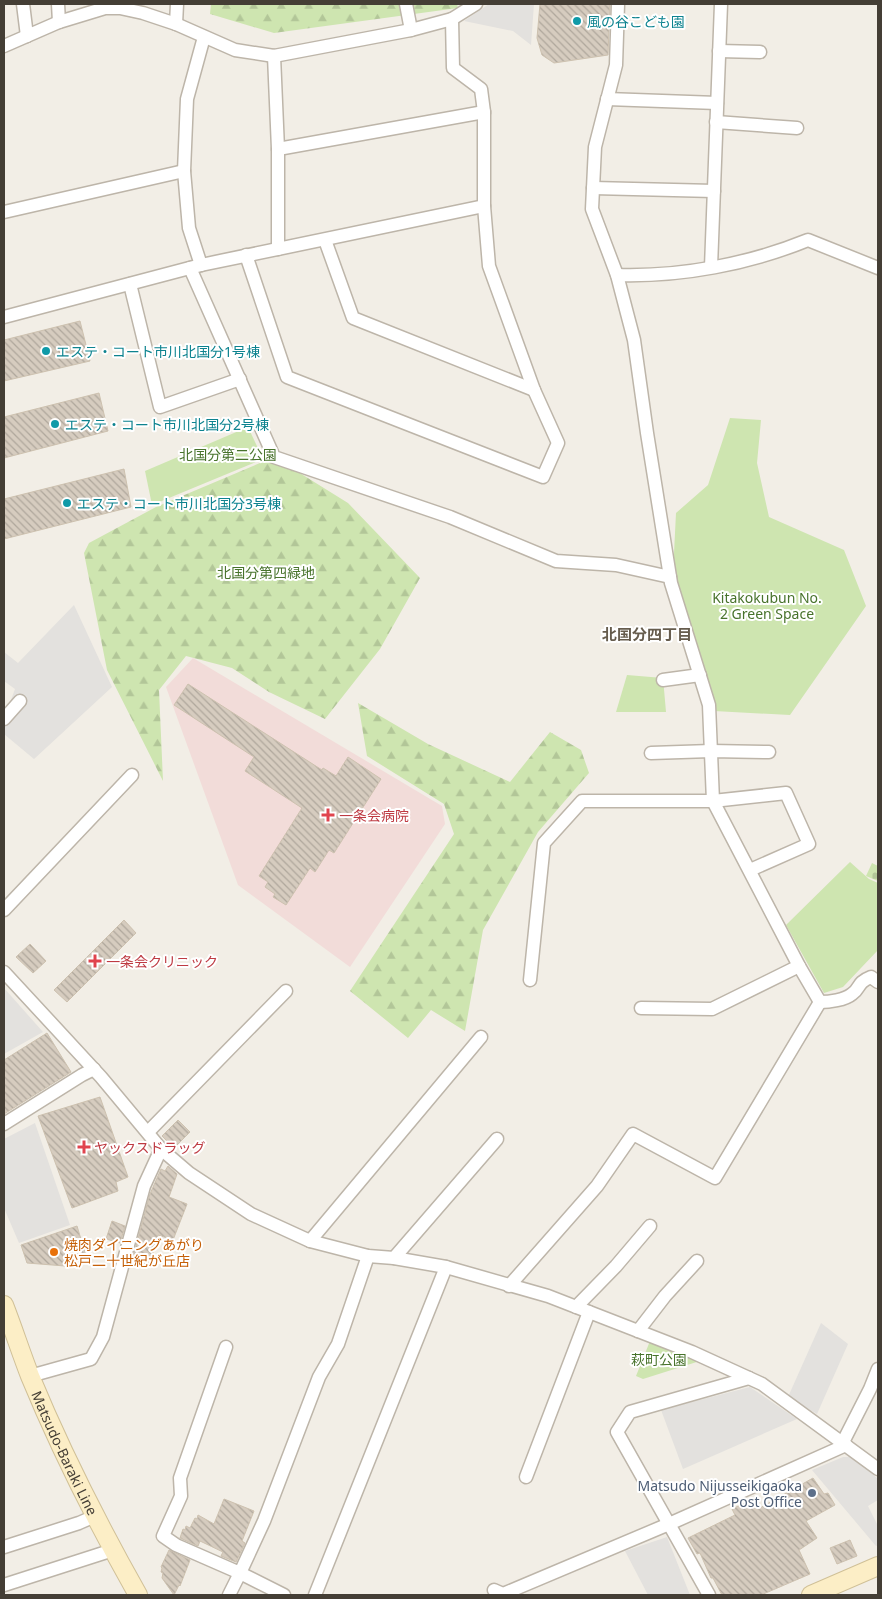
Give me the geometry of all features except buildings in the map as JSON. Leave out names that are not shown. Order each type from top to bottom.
[{"type":"main road","name":"Matsudo-Baraki Line","points":[[4,1305],[30,1376],[95,1516],[138,1595]]},
{"type":"main road","points":[[811,1595],[878,1566]]},
{"type":"street","points":[[23,4],[27,36]]},
{"type":"street","points":[[58,4],[59,22]]},
{"type":"street","points":[[176,24],[177,4]]},
{"type":"street","points":[[406,4],[411,30]]},
{"type":"street","points":[[4,46],[59,22],[105,6],[135,11],[176,24],[235,50],[274,56],[411,30],[452,20],[476,4]]},
{"type":"street","points":[[618,4],[616,65],[595,147],[592,209],[618,275],[634,340],[670,577],[709,705],[713,801],[799,966],[820,1002]]},
{"type":"street","points":[[711,267],[721,4]]},
{"type":"street","points":[[246,255],[287,377],[543,476],[558,443],[534,390],[489,266],[484,206],[484,112],[481,89],[453,68],[452,20]]},
{"type":"street","points":[[204,37],[187,99],[184,171],[189,228],[196,266],[240,379],[274,457],[450,517],[556,561],[616,565],[670,577]]},
{"type":"street","points":[[719,50],[760,52]]},
{"type":"street","points":[[274,56],[278,149],[278,249]]},
{"type":"street","points":[[607,99],[717,103]]},
{"type":"street","points":[[278,149],[484,112]]},
{"type":"street","points":[[716,122],[797,128]]},
{"type":"street","points":[[4,212],[184,171]]},
{"type":"street","points":[[593,188],[714,191]]},
{"type":"street","points":[[4,317],[196,266],[484,206]]},
{"type":"street","points":[[325,240],[353,318],[534,390]]},
{"type":"street","points":[[618,275],[642,276],[711,267],[779,252],[808,240],[878,268]]},
{"type":"street","points":[[130,284],[160,407],[240,379]]},
{"type":"street","points":[[663,680],[700,675]]},
{"type":"street","points":[[4,719],[20,701]]},
{"type":"street","points":[[651,753],[769,752]]},
{"type":"street","points":[[4,910],[132,775]]},
{"type":"street","points":[[530,980],[544,843],[582,801],[713,801],[786,793],[809,844],[750,870]]},
{"type":"street","points":[[641,1008],[712,1009],[799,966]]},
{"type":"street","points":[[4,972],[94,1069],[161,1148],[189,1173],[250,1214],[310,1241],[368,1256],[394,1258],[446,1267],[548,1296],[692,1352],[762,1384],[878,1469]]},
{"type":"street","points":[[820,1002],[832,1002],[853,994],[862,981],[870,978],[878,982]]},
{"type":"street","points":[[148,1132],[286,990]]},
{"type":"street","points":[[509,1286],[597,1186],[633,1134],[715,1178],[820,1002]]},
{"type":"street","points":[[310,1241],[480,1037]]},
{"type":"street","points":[[4,1124],[94,1069]]},
{"type":"street","points":[[394,1258],[497,1139]]},
{"type":"street","points":[[30,1376],[91,1358],[103,1337],[144,1186],[161,1148]]},
{"type":"street","points":[[576,1307],[616,1266],[650,1226]]},
{"type":"street","points":[[229,1595],[264,1522],[319,1376],[338,1344],[368,1256]]},
{"type":"street","points":[[638,1331],[664,1296],[697,1261]]},
{"type":"street","points":[[315,1595],[446,1267]]},
{"type":"street","points":[[526,1477],[589,1312]]},
{"type":"street","points":[[226,1347],[180,1478],[181,1496],[163,1536],[176,1545],[284,1595]]},
{"type":"street","points":[[494,1590],[503,1594],[669,1524],[845,1444],[878,1368]]},
{"type":"street","points":[[709,1595],[617,1432],[630,1412],[749,1378]]},
{"type":"street","points":[[4,1547],[95,1516]]},
{"type":"street","points":[[4,1585],[113,1550]]},
{"type":"shaded area","points":[[489,4],[534,4],[531,45],[513,31],[464,21]]},
{"type":"shaded area","points":[[74,605],[112,687],[34,759],[4,734],[4,719],[15,689],[4,681],[4,652],[18,663]]},
{"type":"shaded area","name":"一条会病院","points":[[193,658],[442,806],[445,824],[350,967],[238,885],[166,687]]},
{"type":"shaded area","points":[[4,988],[43,1032],[4,1054]]},
{"type":"shaded area","points":[[35,1123],[70,1225],[19,1243],[4,1208],[4,1139]]},
{"type":"shaded area","points":[[821,1323],[848,1344],[817,1414],[788,1397]]},
{"type":"shaded area","points":[[750,1387],[797,1419],[683,1469],[661,1410]]},
{"type":"shaded area","points":[[843,1457],[853,1457],[878,1479],[878,1500],[868,1506],[878,1526],[878,1545],[876,1546],[812,1470]]},
{"type":"shaded area","points":[[667,1537],[690,1595],[648,1595],[625,1551]]},
{"type":"green space","points":[[211,4],[457,4],[458,8],[274,33],[210,14]]},
{"type":"green space","name":"Kitakokubun No. 2 Green Space","points":[[730,418],[761,420],[757,463],[769,517],[844,550],[866,606],[790,715],[714,711],[673,573],[676,513],[708,485]]},
{"type":"green space","name":"北国分第二公園","points":[[248,427],[263,459],[152,505],[145,471]]},
{"type":"green space","name":"北国分第四緑地","points":[[274,457],[348,503],[420,578],[380,649],[325,719],[269,692],[232,668],[186,656],[159,690],[163,781],[107,670],[84,553],[89,543],[156,507]]},
{"type":"green space","points":[[627,675],[663,678],[666,712],[616,712]]},
{"type":"green space","points":[[358,703],[428,744],[510,782],[550,732],[581,750],[589,773],[538,832],[483,930],[465,1031],[431,1010],[408,1038],[350,991],[454,834],[444,804],[367,756]]},
{"type":"green space","points":[[850,862],[869,879],[878,883],[878,950],[843,987],[824,993],[786,925]]},
{"type":"green space","points":[[872,863],[878,866],[878,881],[866,876]]},
{"type":"green space","name":"萩町公園","points":[[650,1341],[703,1360],[643,1379],[636,1376]]},
{"type":"place","name":"風の谷こども園","points":[[577,21]]},
{"type":"place","name":"エステ・コート市川北国分1号棟","points":[[46,351]]},
{"type":"place","name":"エステ・コート市川北国分2号棟","points":[[55,424]]},
{"type":"place","name":"エステ・コート市川北国分3号棟","points":[[67,503]]},
{"type":"place","name":"一条会病院","points":[[328,815]]},
{"type":"place","name":"一条会クリニック","points":[[95,961]]},
{"type":"place","name":"ヤックスドラッグ","points":[[84,1147]]},
{"type":"place","name":"焼肉ダイニングあがり 松戸二十世紀が丘店","points":[[54,1252]]},
{"type":"place","name":"Matsudo Nijusseikigaoka Post Office","points":[[812,1493]]},
{"type":"district","name":"北国分四丁目","points":[[647,634]]}]
